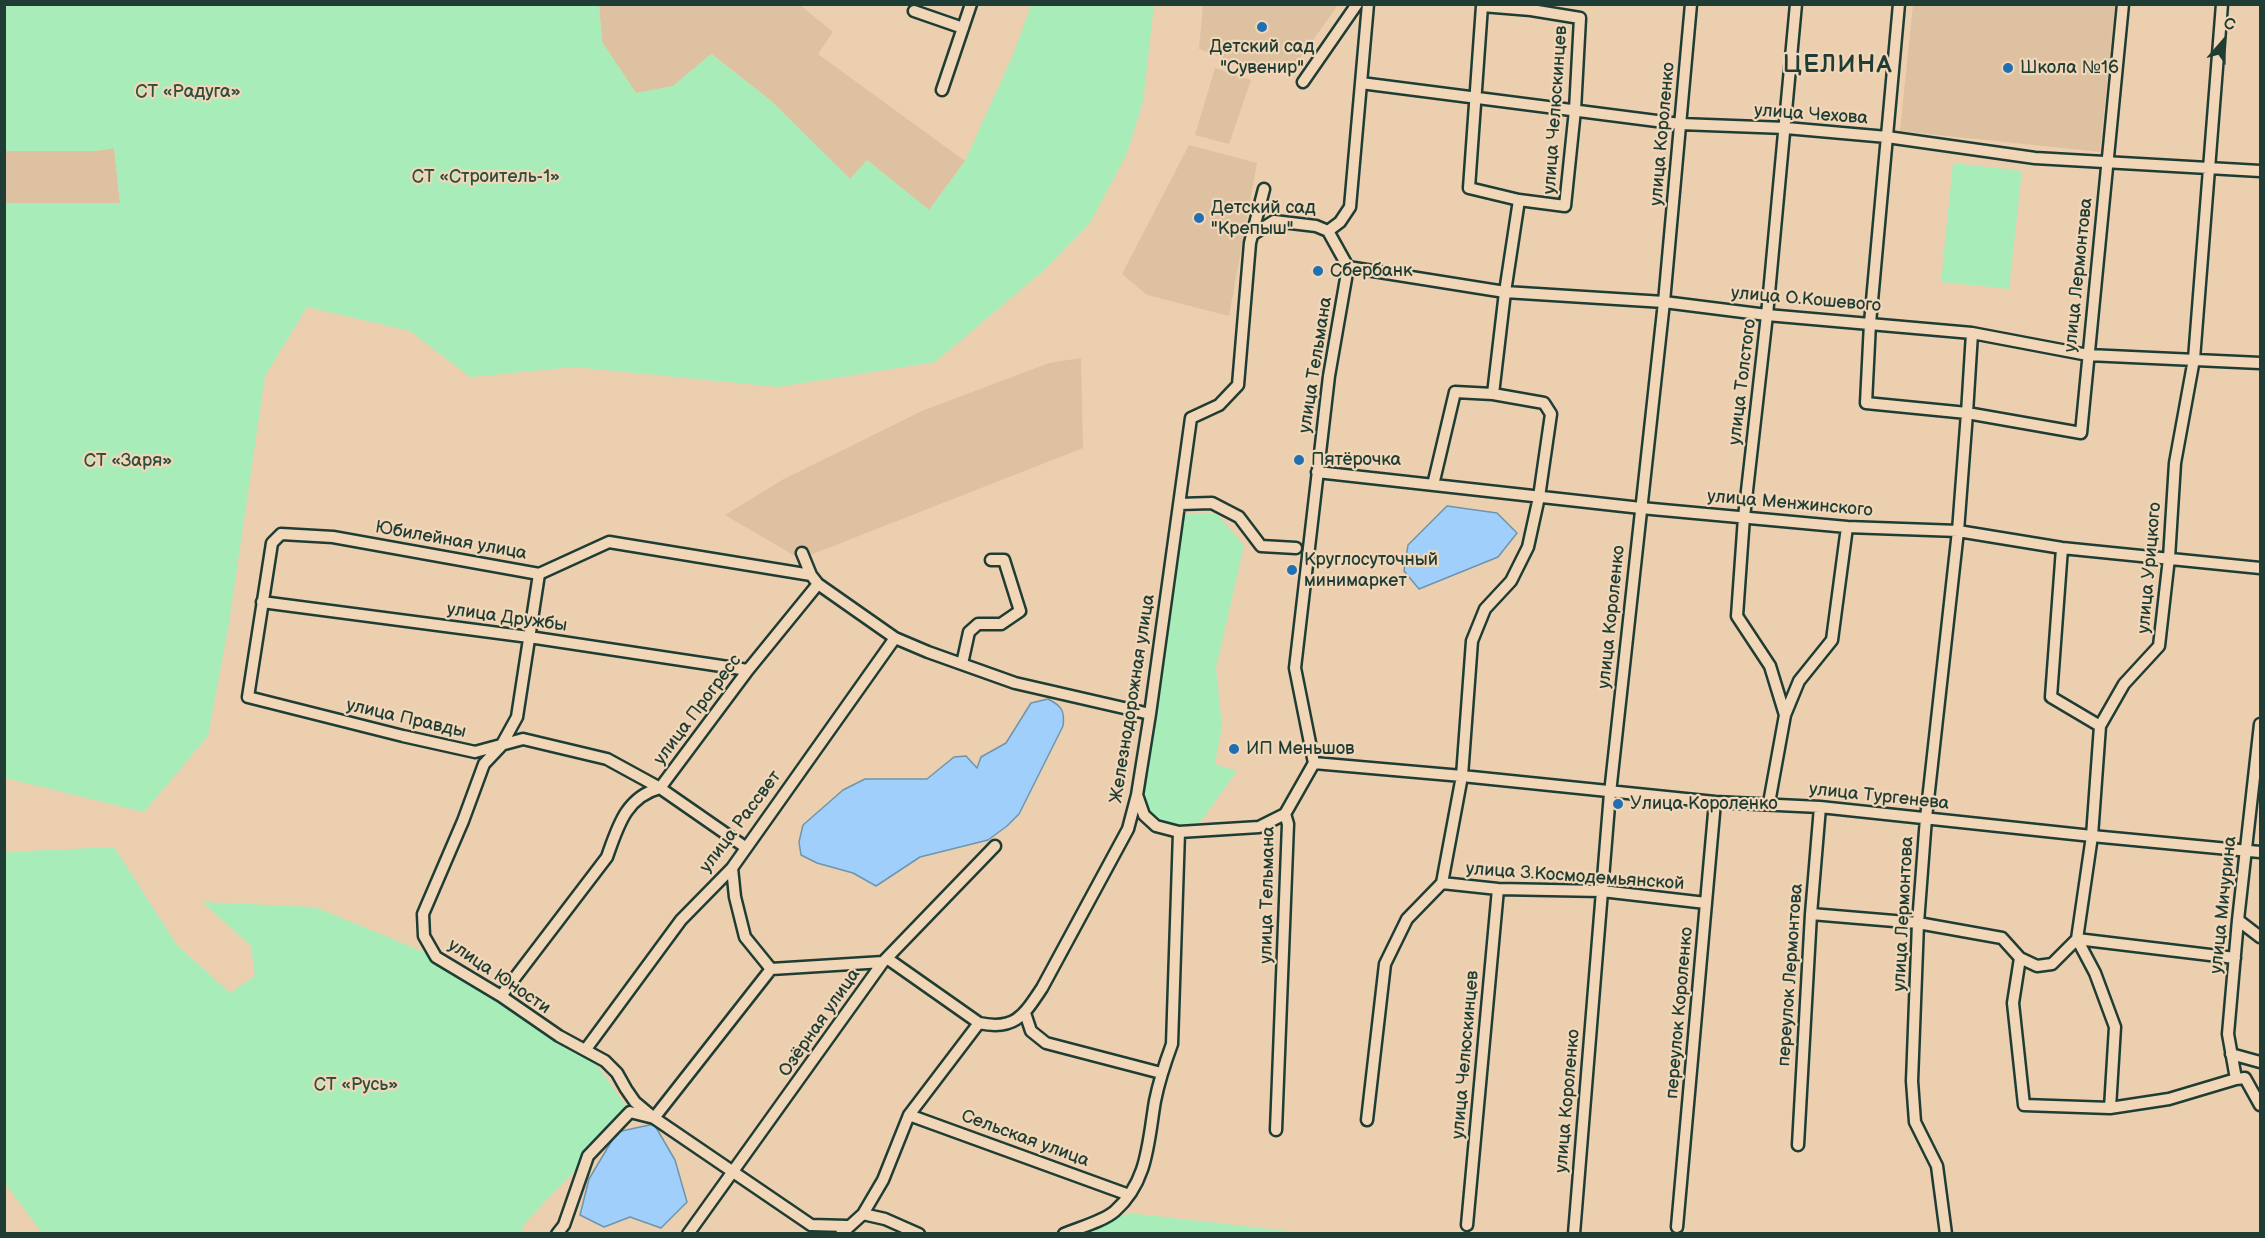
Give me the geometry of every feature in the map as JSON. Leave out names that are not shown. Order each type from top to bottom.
[{"type":"street","points":[[942,90],[971,4]]},
{"type":"street","points":[[1304,82],[1357,4]]},
{"type":"street","points":[[1328,231],[1340,222],[1350,207],[1368,4]]},
{"type":"street","name":"улица Короленко","points":[[1574,1233],[1610,793],[1664,303],[1691,4]]},
{"type":"street","name":"улица Толстого","points":[[1785,715],[1770,666],[1737,616],[1743,517],[1767,315],[1796,4]]},
{"type":"street","name":"улица Лермонтова","points":[[1899,4],[1870,323],[1866,403],[1967,413],[2081,434],[2123,4]]},
{"type":"street","name":"улица Урицкого","points":[[2077,939],[2092,836],[2100,726],[2124,684],[2159,646],[2169,558],[2175,463],[2194,359],[2222,4]]},
{"type":"street","name":"улица Челюскинцев","points":[[1482,6],[1531,7],[1580,18],[1575,110],[1565,206],[1519,200],[1469,188],[1482,6]]},
{"type":"street","points":[[914,11],[963,28]]},
{"type":"street","name":"улица Чехова","points":[[1361,83],[1680,124],[1786,128],[1887,137],[2035,158],[2260,171]]},
{"type":"street","name":"Железнодорожная улица","points":[[1025,1013],[1042,988],[1128,829],[1137,795],[1150,714],[1191,418],[1219,405],[1238,385],[1252,235],[1264,189]]},
{"type":"street","name":"улица Челюскинцев","points":[[1494,394],[1505,291],[1519,200]]},
{"type":"street","points":[[1252,235],[1274,221],[1316,226],[1328,231],[1348,267]]},
{"type":"street","name":"улица О.Кошевого","points":[[1348,267],[1505,291],[1664,303],[1767,315],[1972,333],[2088,355],[2260,363]]},
{"type":"street","name":"улица Тельмана","points":[[1276,1130],[1288,824],[1285,814],[1314,764],[1295,668],[1329,376],[1348,267]]},
{"type":"street","name":"улица Лермонтова","points":[[1946,1233],[1936,1166],[1915,1122],[1912,1081],[1918,923],[1926,818],[1958,531],[1972,333]]},
{"type":"street","points":[[1367,1120],[1385,964],[1407,919],[1442,883],[1462,776],[1472,641],[1485,609],[1511,581],[1528,547],[1539,497],[1551,414],[1544,403],[1494,394],[1455,392],[1433,485]]},
{"type":"street","name":"улица Менжинского","points":[[1317,472],[1641,508],[1847,527],[1958,531],[2062,548],[2260,568]]},
{"type":"street","points":[[1179,504],[1212,503],[1239,517],[1261,546],[1296,548]]},
{"type":"street","name":"улица Толстого","points":[[1769,803],[1785,715],[1799,681],[1832,640],[1847,527]]},
{"type":"street","name":"Юбилейная улица","points":[[248,697],[272,543],[281,534],[333,537],[539,574],[609,542],[815,579]]},
{"type":"street","points":[[2062,548],[2051,697],[2100,726]]},
{"type":"street","points":[[802,553],[815,579],[895,638],[1015,683],[1150,714]]},
{"type":"street","points":[[962,664],[969,632],[978,624],[1000,624],[1020,611],[1004,560],[991,560]]},
{"type":"street","name":"улица Юности","points":[[539,574],[517,717],[501,746],[484,764],[423,915],[424,936],[436,957],[501,996],[559,1036],[605,1061],[617,1073],[635,1102],[654,1118],[811,1225],[844,1230]]},
{"type":"street","name":"улица Прогресс","points":[[501,996],[607,856],[615,832],[628,808],[644,792],[660,788],[815,579]]},
{"type":"street","name":"улица Дружбы","points":[[262,602],[529,637],[748,670]]},
{"type":"street","name":"улица Рассвет","points":[[586,1049],[681,920],[732,868],[895,638]]},
{"type":"street","name":"улица Правды","points":[[248,697],[475,752],[523,739],[607,759],[660,788],[745,847]]},
{"type":"street","name":"улица Мичурина","points":[[2260,724],[2228,1034],[2231,1054],[2241,1078],[2260,1105]]},
{"type":"street","name":"улица Тургенева","points":[[1314,764],[1462,776],[1715,802],[1820,807],[2260,852]]},
{"type":"street","points":[[1137,795],[1144,815],[1156,826],[1179,832],[1258,827],[1285,814]]},
{"type":"street","name":"переулок Короленко","points":[[1677,1227],[1715,802]]},
{"type":"street","name":"переулок Лермонтова","points":[[1798,1145],[1811,914],[1820,807]]},
{"type":"street","points":[[1064,1233],[1114,1213],[1142,1177],[1161,1073],[1172,1044],[1179,832]]},
{"type":"street","name":"Озёрная улица","points":[[688,1233],[885,960],[995,846]]},
{"type":"street","points":[[732,868],[735,897],[745,937],[771,969]]},
{"type":"street","name":"улица З.Космодемьянской","points":[[1442,883],[1498,889],[1602,891],[1706,903]]},
{"type":"street","name":"улица Челюскинцев","points":[[1467,1225],[1498,889]]},
{"type":"street","points":[[1811,914],[1918,923],[2002,938],[2020,958],[2037,966],[2052,964],[2077,939]]},
{"type":"street","points":[[2238,920],[2260,937]]},
{"type":"street","points":[[2077,939],[2235,958]]},
{"type":"street","points":[[2077,939],[2095,973],[2115,1027],[2110,1108]]},
{"type":"street","points":[[2020,958],[2013,1004],[2024,1105],[2110,1108],[2169,1099],[2241,1078]]},
{"type":"street","points":[[557,1233],[564,1225],[588,1156],[630,1112],[654,1118],[771,969],[885,960],[979,1023],[995,1026],[1011,1023],[1025,1013],[1031,1031],[1046,1043],[1161,1073]]},
{"type":"street","points":[[844,1230],[863,1214],[883,1180],[909,1115],[979,1023]]},
{"type":"street","points":[[2231,1054],[2260,1062]]},
{"type":"street","name":"Сельская улица","points":[[909,1115],[1130,1195]]},
{"type":"street","points":[[863,1214],[885,1219],[919,1233]]},
{"type":"shaded area","name":"Детский сад \"Сувенир\"","points":[[1203,4],[1338,5],[1291,71],[1271,75],[1199,49]]},
{"type":"shaded area","points":[[599,5],[800,5],[833,32],[818,54],[965,161],[929,210],[867,160],[851,180],[770,100],[712,54],[673,86],[636,93],[602,42]]},
{"type":"shaded area","name":"Школа №16","points":[[1913,5],[2115,5],[2100,152],[1900,131]]},
{"type":"shaded area","points":[[1215,68],[1251,80],[1229,144],[1195,135]]},
{"type":"shaded area","name":"Детский сад \"Крепыш\"","points":[[1189,145],[1257,163],[1229,316],[1147,295],[1122,274]]},
{"type":"shaded area","points":[[114,148],[120,203],[5,203],[4,151],[95,151]]},
{"type":"shaded area","points":[[1081,358],[1083,448],[800,559],[725,515],[782,480],[922,411],[1049,363]]},
{"type":"green space","points":[[4,5],[599,5],[602,42],[636,93],[673,86],[711,54],[770,100],[850,179],[867,160],[929,210],[965,161],[1012,57],[1031,5],[1154,5],[1143,102],[1127,153],[1090,223],[1043,271],[935,362],[778,387],[574,367],[470,377],[410,331],[307,307],[265,376],[229,623],[208,736],[144,812],[5,778],[5,203],[120,203],[114,148],[95,151],[5,151]]},
{"type":"green space","points":[[1953,163],[2022,171],[2009,289],[1941,282]]},
{"type":"green space","points":[[1216,513],[1244,545],[1216,668],[1222,726],[1215,764],[1237,771],[1196,828],[1169,826],[1153,821],[1137,795],[1177,515]]},
{"type":"green space","name":"СТ «Русь»","points":[[114,847],[177,945],[230,993],[255,976],[251,946],[202,902],[315,907],[436,957],[586,1049],[630,1112],[525,1223],[520,1233],[42,1233],[5,1183],[4,852]]},
{"type":"green space","points":[[1128,1213],[1306,1233],[1085,1233]]},
{"type":"water","points":[[1447,506],[1497,513],[1517,533],[1498,557],[1419,589],[1404,571],[1408,545]]},
{"type":"water","points":[[1048,699],[1062,710],[1063,726],[1019,814],[988,840],[920,857],[876,886],[853,873],[817,863],[801,855],[799,842],[803,825],[843,790],[865,779],[927,779],[954,757],[966,756],[977,768],[981,757],[1006,743],[1031,703]]},
{"type":"water","points":[[654,1124],[675,1160],[687,1202],[661,1228],[630,1217],[604,1227],[580,1215],[589,1179],[617,1132]]},
{"type":"place","name":"Детский сад \"Сувенир\"","points":[[1262,27]]},
{"type":"place","name":"Школа №16","points":[[2008,68]]},
{"type":"place","name":"Детский сад \"Крепыш\"","points":[[1199,218]]},
{"type":"place","name":"Сбербанк","points":[[1318,271]]},
{"type":"place","name":"Пятёрочка","points":[[1299,460]]},
{"type":"place","name":"Круглосуточный минимаркет","points":[[1292,570]]},
{"type":"place","name":"ИП Меньшов","points":[[1234,749]]},
{"type":"place","name":"Улица Короленко","points":[[1618,804]]},
{"type":"district","name":"ЦЕЛИНА","points":[[1838,66]]},
{"type":"park label","name":"СТ «Радуга»","points":[[188,92]]},
{"type":"park label","name":"СТ «Строитель-1»","points":[[486,177]]},
{"type":"park label","name":"СТ «Заря»","points":[[128,461]]}]
